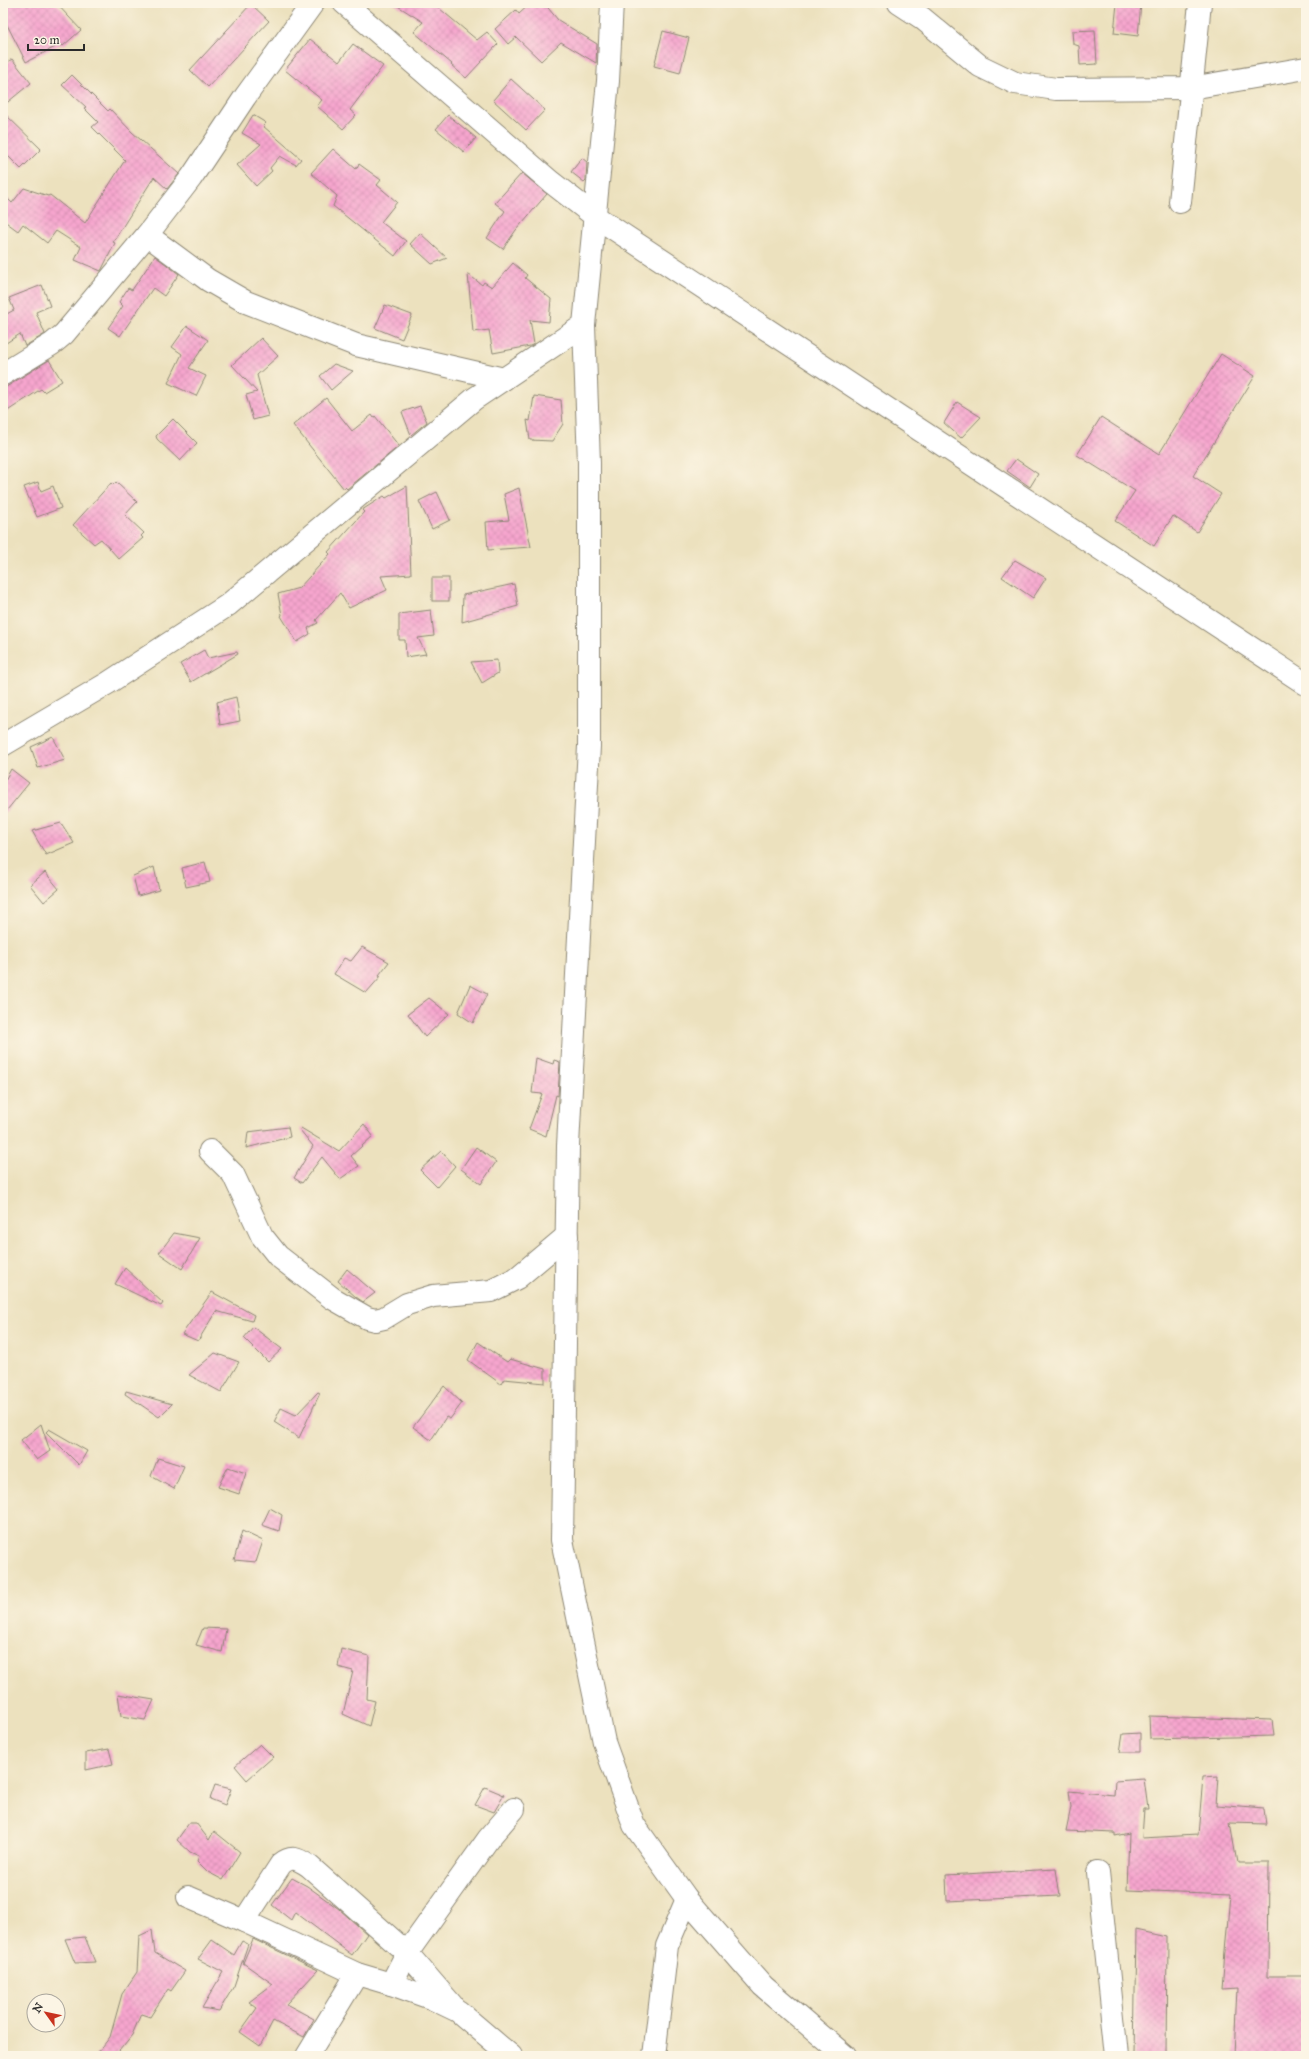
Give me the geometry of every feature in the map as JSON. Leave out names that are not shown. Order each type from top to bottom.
[{"type":"street","points":[[3,374],[52,344],[64,334],[147,235],[191,178],[245,97],[313,3]]},
{"type":"street","points":[[344,3],[551,182],[596,217],[1306,684]]},
{"type":"street","points":[[612,3],[608,81],[596,217],[584,325],[589,463],[589,746],[568,1146],[562,1540],[604,1742],[634,1826],[687,1899],[763,1986],[844,2056]]},
{"type":"street","points":[[899,3],[922,18],[980,66],[1015,83],[1056,89],[1191,88],[1306,68]]},
{"type":"street","points":[[1180,202],[1200,3]]},
{"type":"street","points":[[147,235],[208,280],[246,302],[356,345],[504,379]]},
{"type":"street","points":[[3,746],[108,683],[228,605],[474,399],[584,325]]},
{"type":"street","points":[[210,1151],[233,1174],[262,1236],[278,1256],[332,1298],[367,1318],[375,1320],[384,1318],[407,1304],[433,1296],[491,1291],[517,1278],[567,1236]]},
{"type":"street","points":[[391,1984],[407,1953],[489,1838],[514,1809]]},
{"type":"street","points":[[244,1921],[281,1864],[288,1858],[297,1858],[309,1866],[407,1953],[458,2011],[511,2056]]},
{"type":"street","points":[[1098,1872],[1117,2056]]},
{"type":"street","points":[[188,1897],[244,1921],[357,1974],[433,1998],[458,2011]]},
{"type":"street","points":[[654,2056],[667,1946],[687,1899]]},
{"type":"street","points":[[307,2056],[357,1974]]},
{"type":"building","points":[[3,3],[56,3],[81,30],[63,46],[61,44],[26,62],[3,17]]},
{"type":"building","points":[[393,3],[433,3],[477,40],[487,32],[498,44],[466,78],[451,65],[452,64],[414,32],[423,22]]},
{"type":"building","points":[[531,3],[544,3],[558,20],[597,44],[596,63],[561,42],[541,61],[516,37],[508,44],[495,29],[516,10],[519,14]]},
{"type":"building","points":[[1117,3],[1141,3],[1138,36],[1114,33]]},
{"type":"building","points":[[251,4],[269,21],[208,87],[190,70]]},
{"type":"building","points":[[1095,30],[1097,64],[1080,65],[1079,46],[1073,44],[1072,31]]},
{"type":"building","points":[[663,31],[689,38],[680,73],[654,66]]},
{"type":"building","points":[[310,39],[339,62],[353,44],[383,66],[350,110],[356,115],[343,129],[317,106],[322,100],[285,70]]},
{"type":"building","points":[[12,59],[31,83],[3,106],[3,65]]},
{"type":"building","points":[[72,75],[108,111],[110,109],[132,132],[179,174],[167,189],[154,177],[113,242],[115,243],[101,271],[75,260],[81,247],[56,231],[47,243],[23,224],[18,231],[3,220],[3,194],[12,203],[24,188],[48,196],[50,195],[85,223],[125,160],[92,127],[98,122],[84,108],[86,107],[62,85]]},
{"type":"building","points":[[511,79],[545,110],[526,130],[493,100]]},
{"type":"building","points":[[3,112],[41,149],[21,169],[3,151]]},
{"type":"building","points":[[253,115],[266,123],[263,126],[301,159],[296,165],[280,156],[270,168],[272,171],[256,186],[237,165],[261,144],[242,133]]},
{"type":"building","points":[[448,115],[476,138],[464,152],[436,129]]},
{"type":"building","points":[[333,149],[356,169],[359,164],[381,180],[377,185],[397,202],[381,222],[406,241],[395,256],[333,206],[337,196],[311,173]]},
{"type":"building","points":[[582,158],[587,162],[586,180],[584,182],[571,172]]},
{"type":"building","points":[[522,173],[547,194],[516,230],[503,249],[487,238],[505,211],[495,203]]},
{"type":"building","points":[[420,233],[447,258],[432,264],[410,244]]},
{"type":"building","points":[[155,256],[179,274],[164,296],[153,288],[120,336],[108,328],[123,306],[119,302],[128,288],[132,290]]},
{"type":"building","points":[[513,263],[527,275],[525,278],[551,299],[549,322],[530,320],[534,344],[493,353],[489,330],[473,332],[468,274],[482,285],[484,282],[492,287]]},
{"type":"building","points":[[42,285],[50,306],[36,312],[45,334],[25,346],[20,334],[3,345],[3,316],[14,310],[9,298]]},
{"type":"building","points":[[385,305],[412,315],[402,339],[375,328]]},
{"type":"building","points":[[187,326],[208,340],[189,368],[206,376],[196,396],[168,383],[182,354],[172,347]]},
{"type":"building","points":[[261,338],[278,356],[257,375],[268,416],[253,420],[246,395],[257,392],[232,365]]},
{"type":"building","points":[[1221,354],[1255,376],[1193,476],[1221,494],[1197,532],[1173,516],[1154,546],[1115,521],[1135,491],[1077,455],[1101,417],[1159,454]]},
{"type":"building","points":[[49,360],[62,381],[44,392],[41,389],[3,414],[3,389]]},
{"type":"building","points":[[334,364],[353,371],[331,390],[320,376]]},
{"type":"building","points":[[534,396],[561,400],[563,424],[552,441],[530,440],[527,420],[530,421]]},
{"type":"building","points":[[326,398],[352,431],[372,415],[374,418],[375,416],[399,446],[347,489],[345,487],[344,489],[293,425]]},
{"type":"building","points":[[957,402],[981,417],[961,438],[944,423]]},
{"type":"building","points":[[420,406],[427,422],[411,435],[402,412]]},
{"type":"building","points":[[173,419],[197,443],[180,461],[157,439],[156,436]]},
{"type":"building","points":[[1016,459],[1038,474],[1030,487],[1007,471]]},
{"type":"building","points":[[38,482],[41,491],[53,486],[61,508],[37,517],[24,487]]},
{"type":"building","points":[[116,482],[137,502],[125,515],[144,533],[141,536],[143,538],[119,559],[101,539],[94,544],[73,525],[111,483],[113,485]]},
{"type":"building","points":[[407,486],[411,574],[381,576],[387,590],[349,608],[340,593],[316,620],[318,623],[308,628],[310,634],[297,642],[281,616],[278,594],[299,588],[330,554],[328,552],[364,512],[362,510],[384,496],[386,498]]},
{"type":"building","points":[[519,488],[531,547],[488,550],[486,522],[509,520],[504,494]]},
{"type":"building","points":[[437,492],[450,520],[432,529],[419,501]]},
{"type":"building","points":[[1015,560],[1046,578],[1033,598],[1002,577]]},
{"type":"building","points":[[432,578],[449,578],[449,601],[432,601]]},
{"type":"building","points":[[514,584],[518,606],[462,622],[463,595]]},
{"type":"building","points":[[431,610],[434,636],[418,638],[426,654],[406,657],[405,640],[399,640],[399,614]]},
{"type":"building","points":[[204,650],[208,658],[237,652],[238,654],[191,682],[180,664]]},
{"type":"building","points":[[497,660],[498,673],[482,683],[471,662]]},
{"type":"building","points":[[236,697],[240,721],[220,725],[217,702]]},
{"type":"building","points":[[53,737],[65,760],[38,768],[31,747]]},
{"type":"building","points":[[11,769],[29,783],[3,815],[3,784]]},
{"type":"building","points":[[61,823],[74,843],[46,855],[32,831]]},
{"type":"building","points":[[205,862],[210,882],[186,887],[182,868]]},
{"type":"building","points":[[154,867],[159,890],[138,896],[133,876]]},
{"type":"building","points":[[45,872],[59,889],[44,902],[30,885]]},
{"type":"building","points":[[362,947],[389,962],[379,975],[381,976],[366,993],[334,974],[344,958],[351,961]]},
{"type":"building","points":[[470,985],[487,994],[473,1023],[458,1013]]},
{"type":"building","points":[[429,998],[449,1014],[425,1037],[408,1014]]},
{"type":"building","points":[[536,1058],[553,1064],[554,1060],[560,1062],[558,1096],[556,1095],[546,1136],[529,1129],[542,1094],[532,1093]]},
{"type":"building","points":[[364,1124],[373,1136],[351,1156],[359,1166],[340,1179],[322,1157],[302,1183],[294,1178],[313,1146],[300,1130],[301,1128],[339,1151]]},
{"type":"building","points":[[288,1127],[290,1137],[246,1148],[248,1132]]},
{"type":"building","points":[[476,1147],[496,1162],[481,1184],[461,1169]]},
{"type":"building","points":[[441,1151],[455,1166],[437,1187],[420,1170]]},
{"type":"building","points":[[174,1233],[200,1238],[182,1269],[159,1253]]},
{"type":"building","points":[[125,1268],[163,1303],[161,1306],[115,1284]]},
{"type":"building","points":[[347,1269],[375,1293],[363,1302],[356,1297],[338,1281]]},
{"type":"building","points":[[212,1292],[254,1315],[252,1321],[216,1311],[198,1341],[182,1334]]},
{"type":"building","points":[[253,1327],[282,1349],[268,1362],[244,1338]]},
{"type":"building","points":[[478,1342],[507,1362],[510,1359],[545,1369],[545,1383],[504,1379],[501,1384],[468,1360]]},
{"type":"building","points":[[215,1353],[239,1362],[221,1392],[189,1375]]},
{"type":"building","points":[[444,1386],[462,1403],[450,1419],[446,1417],[431,1440],[413,1427]]},
{"type":"building","points":[[126,1391],[172,1404],[159,1417],[125,1394]]},
{"type":"building","points":[[318,1392],[320,1393],[299,1438],[274,1422],[281,1408],[296,1415]]},
{"type":"building","points":[[41,1424],[50,1451],[37,1460],[21,1440]]},
{"type":"building","points":[[49,1429],[87,1451],[79,1465],[46,1432]]},
{"type":"building","points":[[158,1458],[184,1466],[174,1489],[151,1476]]},
{"type":"building","points":[[228,1467],[246,1473],[239,1494],[218,1487]]},
{"type":"building","points":[[270,1508],[282,1515],[279,1531],[262,1525]]},
{"type":"building","points":[[242,1531],[263,1541],[256,1562],[234,1560]]},
{"type":"building","points":[[203,1628],[226,1629],[222,1652],[196,1645]]},
{"type":"building","points":[[341,1649],[369,1656],[367,1699],[375,1701],[369,1726],[343,1714],[353,1671],[338,1667]]},
{"type":"building","points":[[118,1694],[154,1700],[145,1720],[121,1716]]},
{"type":"building","points":[[1149,1716],[1272,1720],[1274,1736],[1150,1739]]},
{"type":"building","points":[[1140,1733],[1140,1752],[1120,1752],[1123,1734]]},
{"type":"building","points":[[260,1744],[273,1757],[247,1780],[235,1766]]},
{"type":"building","points":[[109,1749],[113,1764],[86,1770],[86,1753]]},
{"type":"building","points":[[1218,1776],[1216,1805],[1265,1809],[1267,1824],[1230,1823],[1237,1863],[1269,1863],[1268,1977],[1306,1977],[1306,2056],[1234,2056],[1237,1987],[1223,1988],[1231,1894],[1127,1890],[1129,1833],[1115,1836],[1115,1833],[1066,1831],[1071,1807],[1069,1791],[1114,1795],[1115,1781],[1144,1779],[1148,1809],[1144,1809],[1142,1838],[1198,1835],[1203,1777]]},
{"type":"building","points":[[215,1785],[231,1789],[225,1805],[210,1799]]},
{"type":"building","points":[[485,1787],[504,1795],[494,1812],[475,1805]]},
{"type":"building","points":[[189,1823],[196,1823],[209,1840],[214,1831],[240,1852],[223,1880],[208,1872],[197,1861],[199,1856],[190,1852],[177,1840]]},
{"type":"building","points":[[1056,1869],[1060,1896],[947,1901],[946,1875]]},
{"type":"building","points":[[292,1878],[307,1886],[339,1909],[367,1934],[352,1955],[295,1912],[291,1920],[272,1905]]},
{"type":"building","points":[[152,1930],[155,1953],[185,1971],[171,1991],[168,1989],[150,2017],[141,2014],[132,2035],[115,2056],[95,2056],[110,2037],[122,1994],[137,1972],[139,1936]]},
{"type":"building","points":[[1136,1930],[1167,1937],[1166,2056],[1134,2056]]},
{"type":"building","points":[[85,1937],[95,1962],[75,1963],[65,1939]]},
{"type":"building","points":[[253,1939],[318,1970],[286,2004],[314,2019],[304,2037],[273,2021],[260,2046],[240,2032],[257,2008],[249,2002],[273,1984],[243,1963]]},
{"type":"building","points":[[212,1940],[234,1955],[242,1941],[248,1944],[234,1986],[219,2011],[202,2008],[223,1972],[198,1959]]}]
